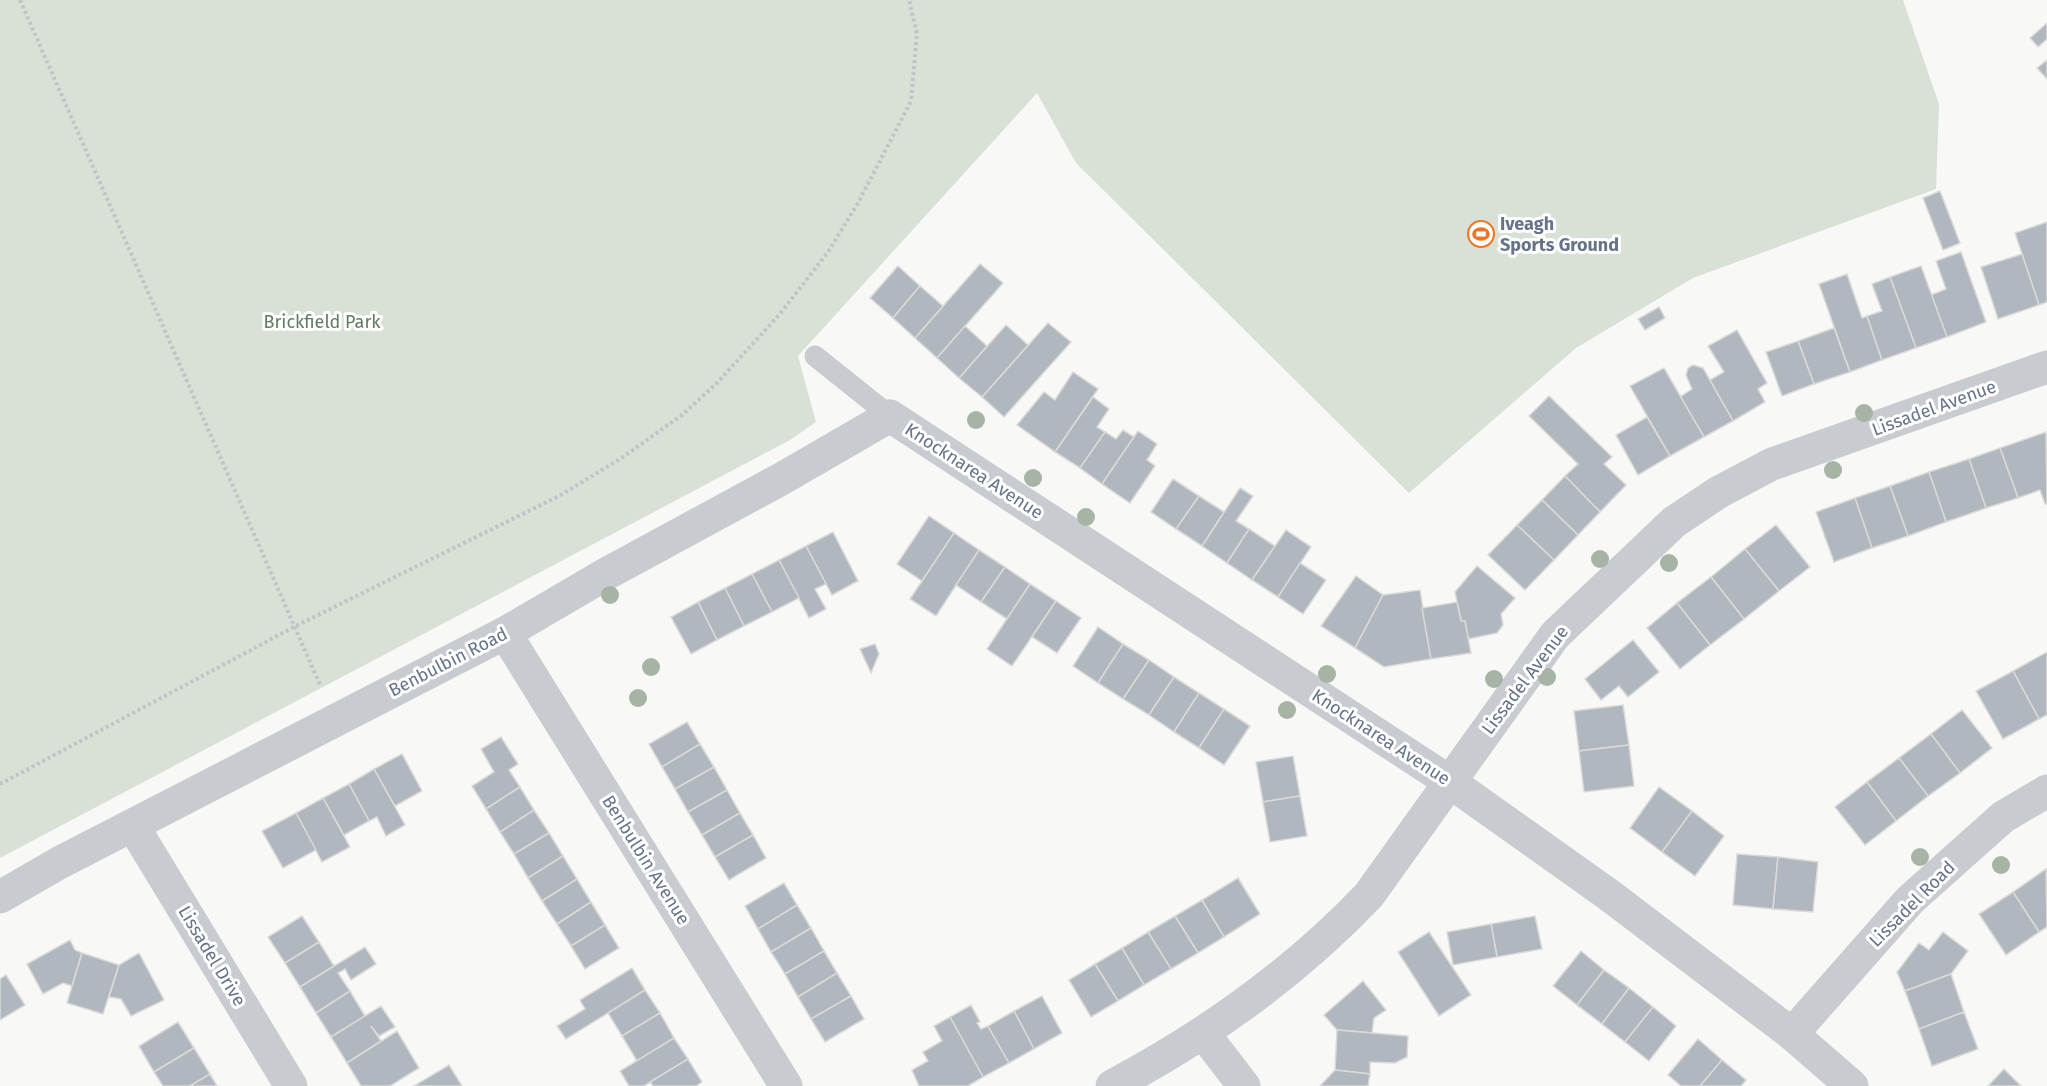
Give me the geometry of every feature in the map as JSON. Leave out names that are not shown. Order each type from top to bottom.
[{"type":"street","name":"Lissadel Avenue","points":[[1112,1086],[1204,1034],[1342,924],[1369,895],[1555,635],[1674,522],[1719,492],[1772,464],[2047,367]]},
{"type":"street","name":"Benbulbin Road","points":[[0,897],[505,633],[606,574],[783,478],[890,416]]},
{"type":"street","name":"Knocknarea Avenue","points":[[890,416],[1450,782],[1609,895],[1792,1034],[1852,1086]]},
{"type":"street","name":"Benbulbin Avenue","points":[[505,633],[786,1086]]},
{"type":"street","name":"Lissadel Road","points":[[1792,1034],[1910,900],[2003,817],[2047,791]]},
{"type":"street","name":"Lissadel Drive","points":[[133,826],[291,1086]]},
{"type":"street","points":[[1204,1034],[1244,1086]]},
{"type":"lane","points":[[815,356],[890,416]]},
{"type":"path","points":[[20,0],[336,720]]},
{"type":"path","points":[[0,784],[294,627],[559,496],[647,441],[682,415],[716,384],[779,315],[828,252],[858,203],[911,101],[917,34],[909,0]]},
{"type":"green space","name":"Brickfield Park","points":[[0,0],[1903,0],[1939,104],[1936,189],[1693,278],[1576,348],[1409,493],[1076,163],[1037,93],[798,356],[816,422],[790,440],[0,858]]},
{"type":"building","points":[[2047,23],[2047,39],[2038,47],[2030,38]]},
{"type":"building","points":[[2047,60],[2047,79],[2037,68]]},
{"type":"building","points":[[1940,191],[1960,243],[1943,250],[1923,198]]},
{"type":"building","points":[[2047,222],[2047,302],[2039,305],[2015,233]]},
{"type":"building","points":[[1961,252],[1986,322],[1947,337],[1931,295],[1946,289],[1936,261]]},
{"type":"building","points":[[2022,254],[2039,305],[1998,319],[1981,267]]},
{"type":"building","points":[[980,264],[1003,283],[937,358],[915,338]]},
{"type":"building","points":[[898,266],[920,286],[893,318],[870,298]]},
{"type":"building","points":[[1921,266],[1947,337],[1916,348],[1890,277]]},
{"type":"building","points":[[1847,274],[1862,318],[1867,316],[1882,360],[1850,372],[1819,284]]},
{"type":"building","points":[[1890,277],[1916,348],[1882,360],[1867,316],[1882,311],[1872,284]]},
{"type":"building","points":[[920,286],[943,306],[915,338],[893,318]]},
{"type":"building","points":[[1659,307],[1665,318],[1645,330],[1638,319]]},
{"type":"building","points":[[1048,323],[1071,342],[1004,417],[982,397]]},
{"type":"building","points":[[1006,325],[1028,345],[982,397],[959,378]]},
{"type":"building","points":[[965,326],[987,346],[959,378],[937,358]]},
{"type":"building","points":[[1834,328],[1850,372],[1814,384],[1798,341]]},
{"type":"building","points":[[1737,330],[1767,383],[1758,389],[1765,402],[1733,421],[1710,380],[1724,372],[1708,346]]},
{"type":"building","points":[[1798,341],[1814,384],[1782,396],[1766,352]]},
{"type":"building","points":[[1693,365],[1703,368],[1733,421],[1704,437],[1680,397],[1692,389],[1686,375],[1688,368]]},
{"type":"building","points":[[1664,368],[1704,437],[1670,456],[1630,386]]},
{"type":"building","points":[[1073,372],[1098,389],[1055,452],[1017,425],[1044,392],[1055,400]]},
{"type":"building","points":[[1549,396],[1612,457],[1604,464],[1626,485],[1600,512],[1565,476],[1578,464],[1529,416]]},
{"type":"building","points":[[1093,397],[1109,409],[1097,427],[1105,432],[1080,468],[1055,452]]},
{"type":"building","points":[[1647,417],[1670,456],[1638,475],[1616,435]]},
{"type":"building","points":[[1123,430],[1134,437],[1102,484],[1080,468],[1105,432],[1116,439]]},
{"type":"building","points":[[1138,431],[1157,444],[1147,460],[1155,466],[1130,503],[1102,484]]},
{"type":"building","points":[[2046,432],[2047,504],[2045,504],[2040,490],[2018,498],[2000,448]]},
{"type":"building","points":[[2000,448],[2018,498],[1986,508],[1969,459]]},
{"type":"building","points":[[1969,459],[1986,508],[1946,522],[1929,472]]},
{"type":"building","points":[[1929,472],[1946,522],[1908,536],[1890,486]]},
{"type":"building","points":[[1565,476],[1600,512],[1578,535],[1542,500]]},
{"type":"building","points":[[1173,479],[1199,496],[1176,529],[1151,512]]},
{"type":"building","points":[[1890,486],[1908,536],[1872,548],[1855,498]]},
{"type":"building","points":[[1240,488],[1253,496],[1236,521],[1249,529],[1227,563],[1202,546]]},
{"type":"building","points":[[1199,496],[1224,512],[1202,546],[1176,529]]},
{"type":"building","points":[[1855,498],[1872,548],[1834,562],[1816,512]]},
{"type":"building","points":[[1542,500],[1578,535],[1554,560],[1517,525]]},
{"type":"building","points":[[929,516],[954,533],[922,581],[897,564]]},
{"type":"building","points":[[1517,525],[1554,560],[1525,590],[1488,555]]},
{"type":"building","points":[[1776,525],[1810,567],[1779,591],[1745,549]]},
{"type":"building","points":[[1249,529],[1275,546],[1252,580],[1227,563]]},
{"type":"building","points":[[1286,530],[1311,547],[1278,597],[1252,580]]},
{"type":"building","points":[[833,532],[858,581],[832,595],[806,546]]},
{"type":"building","points":[[954,533],[979,550],[936,616],[910,599]]},
{"type":"building","points":[[806,546],[826,584],[815,589],[826,609],[809,618],[779,560]]},
{"type":"building","points":[[1745,549],[1779,591],[1744,619],[1711,577]]},
{"type":"building","points":[[979,550],[1005,567],[981,602],[956,585]]},
{"type":"building","points":[[779,560],[799,598],[772,612],[752,574]]},
{"type":"building","points":[[1300,563],[1326,580],[1303,614],[1278,597]]},
{"type":"building","points":[[1477,566],[1515,598],[1501,614],[1503,625],[1497,633],[1468,639],[1465,621],[1461,621],[1455,592]]},
{"type":"building","points":[[1005,567],[1030,584],[1007,619],[981,602]]},
{"type":"building","points":[[752,574],[772,612],[744,626],[725,588]]},
{"type":"building","points":[[1356,576],[1383,595],[1355,648],[1321,626]]},
{"type":"building","points":[[1711,577],[1744,619],[1710,645],[1677,603]]},
{"type":"building","points":[[1030,584],[1056,601],[1012,666],[987,649]]},
{"type":"building","points":[[725,588],[744,626],[717,640],[698,602]]},
{"type":"building","points":[[1420,590],[1431,659],[1384,667],[1355,648],[1383,595]]},
{"type":"building","points":[[1056,601],[1081,618],[1057,653],[1032,637]]},
{"type":"building","points":[[698,602],[717,640],[691,654],[671,617]]},
{"type":"building","points":[[1457,602],[1461,621],[1465,621],[1471,653],[1431,659],[1422,608]]},
{"type":"building","points":[[1677,603],[1710,645],[1680,669],[1647,628]]},
{"type":"building","points":[[1098,627],[1123,644],[1098,683],[1073,666]]},
{"type":"building","points":[[1633,640],[1659,672],[1628,697],[1619,686],[1601,700],[1585,679]]},
{"type":"building","points":[[875,644],[879,654],[871,673],[860,649]]},
{"type":"building","points":[[1123,644],[1149,660],[1123,699],[1098,683]]},
{"type":"building","points":[[2047,652],[2047,715],[2039,719],[2013,671]]},
{"type":"building","points":[[1149,660],[1174,677],[1149,715],[1123,699]]},
{"type":"building","points":[[2013,671],[2039,719],[2003,739],[1976,691]]},
{"type":"building","points":[[1174,677],[1199,693],[1174,732],[1149,715]]},
{"type":"building","points":[[1199,693],[1224,709],[1199,748],[1174,732]]},
{"type":"building","points":[[1623,705],[1629,745],[1579,751],[1574,711]]},
{"type":"building","points":[[1224,709],[1250,726],[1224,765],[1199,748]]},
{"type":"building","points":[[1962,710],[1992,748],[1960,773],[1931,734]]},
{"type":"building","points":[[687,722],[700,744],[662,767],[649,744]]},
{"type":"building","points":[[1931,734],[1960,773],[1928,796],[1899,758]]},
{"type":"building","points":[[501,737],[518,764],[509,770],[520,787],[486,809],[472,786],[494,772],[481,749]]},
{"type":"building","points":[[700,744],[714,767],[675,789],[662,767]]},
{"type":"building","points":[[1629,745],[1634,786],[1584,792],[1579,751]]},
{"type":"building","points":[[402,754],[422,791],[395,806],[374,769]]},
{"type":"building","points":[[1293,756],[1300,796],[1263,802],[1256,762]]},
{"type":"building","points":[[1899,758],[1928,796],[1896,821],[1867,782]]},
{"type":"building","points":[[714,767],[727,790],[688,812],[675,789]]},
{"type":"building","points":[[374,769],[405,825],[386,836],[377,817],[369,821],[349,784]]},
{"type":"building","points":[[1867,782],[1896,821],[1865,845],[1835,807]]},
{"type":"building","points":[[349,784],[369,821],[344,835],[323,798]]},
{"type":"building","points":[[520,787],[534,810],[500,832],[486,809]]},
{"type":"building","points":[[1659,787],[1692,811],[1662,852],[1630,828]]},
{"type":"building","points":[[727,790],[740,813],[702,835],[688,812]]},
{"type":"building","points":[[1300,796],[1307,836],[1270,842],[1263,802]]},
{"type":"building","points":[[323,798],[350,847],[322,862],[296,813]]},
{"type":"building","points":[[534,810],[549,833],[514,854],[500,832]]},
{"type":"building","points":[[1692,811],[1724,836],[1695,876],[1662,852]]},
{"type":"building","points":[[296,813],[316,850],[283,868],[262,831]]},
{"type":"building","points":[[740,813],[753,835],[715,857],[702,835]]},
{"type":"building","points":[[549,833],[563,856],[528,878],[514,854]]},
{"type":"building","points":[[753,835],[766,858],[729,880],[715,857]]},
{"type":"building","points":[[1737,854],[1778,857],[1773,909],[1733,905]]},
{"type":"building","points":[[563,856],[577,879],[542,901],[528,878]]},
{"type":"building","points":[[1778,857],[1818,862],[1813,912],[1773,909]]},
{"type":"building","points":[[2046,869],[2047,927],[2039,932],[2013,892]]},
{"type":"building","points":[[1238,878],[1260,914],[1224,937],[1202,900]]},
{"type":"building","points":[[577,879],[591,902],[557,924],[542,901]]},
{"type":"building","points":[[784,883],[797,905],[758,929],[745,906]]},
{"type":"building","points":[[2013,892],[2039,932],[2006,955],[1979,914]]},
{"type":"building","points":[[1202,900],[1224,937],[1198,953],[1175,916]]},
{"type":"building","points":[[591,902],[605,925],[571,946],[557,924]]},
{"type":"building","points":[[797,905],[811,928],[771,952],[758,929]]},
{"type":"building","points":[[302,916],[319,942],[285,963],[268,937]]},
{"type":"building","points":[[1175,916],[1198,953],[1171,969],[1148,932]]},
{"type":"building","points":[[1535,916],[1542,949],[1497,957],[1491,924]]},
{"type":"building","points":[[1491,924],[1497,957],[1453,965],[1447,932]]},
{"type":"building","points":[[605,925],[619,948],[585,969],[571,946]]},
{"type":"building","points":[[811,928],[824,951],[785,974],[771,952]]},
{"type":"building","points":[[1148,932],[1171,969],[1144,985],[1122,948]]},
{"type":"building","points":[[1429,932],[1471,995],[1439,1016],[1398,952]]},
{"type":"building","points":[[1943,932],[1968,951],[1951,974],[1905,991],[1897,972],[1919,943],[1929,950]]},
{"type":"building","points":[[70,940],[75,950],[82,953],[72,986],[63,983],[43,994],[27,964]]},
{"type":"building","points":[[319,942],[334,966],[300,987],[285,963]]},
{"type":"building","points":[[365,947],[376,964],[351,980],[345,969],[338,973],[350,991],[316,1013],[300,987]]},
{"type":"building","points":[[1122,948],[1144,985],[1118,1001],[1095,964]]},
{"type":"building","points":[[824,951],[837,973],[798,997],[785,974]]},
{"type":"building","points":[[1581,951],[1604,970],[1577,1005],[1553,986]]},
{"type":"building","points":[[82,953],[119,965],[103,1014],[67,1003]]},
{"type":"building","points":[[139,953],[164,1000],[131,1016],[121,999],[109,997],[119,965]]},
{"type":"building","points":[[1095,964],[1118,1001],[1091,1017],[1069,980]]},
{"type":"building","points":[[632,968],[645,990],[566,1039],[557,1026],[585,1009],[580,1000]]},
{"type":"building","points":[[1604,970],[1629,988],[1602,1024],[1577,1005]]},
{"type":"building","points":[[837,973],[851,996],[811,1019],[798,997]]},
{"type":"building","points":[[1951,974],[1964,1012],[1919,1029],[1905,991]]},
{"type":"building","points":[[6,975],[25,1005],[0,1020],[0,979]]},
{"type":"building","points":[[1363,981],[1386,1010],[1374,1018],[1372,1033],[1337,1030],[1324,1015]]},
{"type":"building","points":[[1629,988],[1653,1007],[1625,1042],[1602,1024]]},
{"type":"building","points":[[645,990],[660,1013],[622,1036],[608,1013]]},
{"type":"building","points":[[350,991],[365,1016],[331,1037],[316,1013]]},
{"type":"building","points":[[851,996],[864,1019],[825,1042],[811,1019]]},
{"type":"building","points":[[1042,996],[1062,1033],[1034,1049],[1014,1011]]},
{"type":"building","points":[[971,1005],[980,1022],[977,1023],[981,1029],[988,1026],[1009,1063],[983,1077],[950,1017]]},
{"type":"building","points":[[381,1006],[395,1027],[379,1036],[371,1026],[381,1041],[347,1063],[331,1037]]},
{"type":"building","points":[[1653,1007],[1676,1026],[1649,1061],[1625,1042]]},
{"type":"building","points":[[1014,1011],[1034,1049],[1009,1063],[988,1026]]},
{"type":"building","points":[[1964,1012],[1978,1049],[1932,1066],[1919,1029]]},
{"type":"building","points":[[660,1013],[674,1038],[637,1061],[622,1036]]},
{"type":"building","points":[[950,1017],[983,1077],[968,1086],[919,1086],[912,1070],[928,1061],[923,1052],[942,1041],[934,1026]]},
{"type":"building","points":[[178,1022],[194,1048],[154,1072],[139,1046]]},
{"type":"building","points":[[1337,1030],[1408,1036],[1407,1057],[1395,1063],[1370,1062],[1370,1074],[1335,1070]]},
{"type":"building","points":[[397,1031],[419,1068],[390,1086],[361,1086],[347,1063]]},
{"type":"building","points":[[674,1038],[688,1059],[644,1086],[629,1086],[620,1071]]},
{"type":"building","points":[[1698,1039],[1722,1060],[1700,1086],[1681,1086],[1668,1075]]},
{"type":"building","points":[[194,1048],[210,1074],[190,1086],[163,1086],[154,1072]]},
{"type":"building","points":[[688,1059],[702,1082],[696,1086],[653,1086],[650,1082]]},
{"type":"building","points":[[1722,1060],[1746,1080],[1741,1086],[1700,1086]]},
{"type":"building","points":[[449,1065],[462,1086],[414,1086]]},
{"type":"building","points":[[2004,1069],[2021,1086],[1988,1086]]},
{"type":"building","points":[[1335,1070],[1370,1074],[1368,1086],[1320,1086]]},
{"type":"building","points":[[210,1074],[217,1086],[190,1086]]},
{"type":"place","name":"Iveagh Sports Ground","points":[[1481,234]]}]
